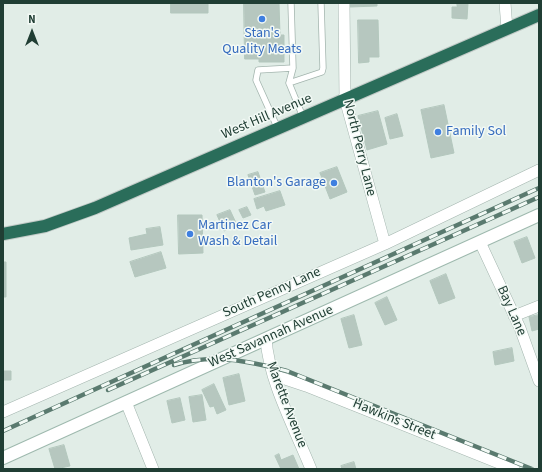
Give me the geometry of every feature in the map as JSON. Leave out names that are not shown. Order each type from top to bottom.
[{"type":"highway","name":"West Hill Avenue","points":[[3,234],[45,226],[88,211],[539,15]]},
{"type":"street","name":"North Perry Lane","points":[[344,3],[345,99],[361,150],[373,204],[385,244]]},
{"type":"street","points":[[505,3],[507,29]]},
{"type":"street","name":"South Penny Lane","points":[[3,412],[385,244],[539,170]]},
{"type":"street","name":"West Savannah Avenue","points":[[3,458],[539,215]]},
{"type":"street","name":"Bay Lane","points":[[480,242],[514,316],[539,381]]},
{"type":"street","points":[[514,316],[539,306]]},
{"type":"street","name":"Marette Avenue","points":[[266,339],[268,358],[273,375],[311,469]]},
{"type":"street","name":"Hawkins Street","points":[[273,375],[313,388],[514,469]]},
{"type":"street","points":[[126,402],[153,469]]},
{"type":"lane","points":[[291,3],[293,68],[289,84],[303,118]]},
{"type":"lane","points":[[289,84],[322,72],[324,68],[321,3]]},
{"type":"lane","points":[[278,128],[256,80],[256,75],[258,70],[293,68]]},
{"type":"building","points":[[171,3],[208,3],[208,13],[171,13]]},
{"type":"building","name":"Stan's Quality Meats","points":[[244,3],[279,3],[280,35],[284,35],[284,62],[259,62],[259,59],[245,59]]},
{"type":"building","points":[[350,3],[377,3],[377,6],[350,7]]},
{"type":"building","points":[[457,3],[468,3],[467,19],[452,18],[452,7],[457,7]]},
{"type":"building","points":[[358,20],[378,20],[379,57],[369,57],[369,62],[359,63]]},
{"type":"building","name":"Family Sol","points":[[444,105],[454,153],[431,158],[421,110]]},
{"type":"building","points":[[378,111],[387,144],[367,150],[358,116]]},
{"type":"building","points":[[397,114],[403,136],[390,139],[385,118]]},
{"type":"building","name":"Blanton's Garage","points":[[337,167],[347,192],[330,199],[320,173]]},
{"type":"building","points":[[258,172],[265,192],[255,195],[248,175]]},
{"type":"building","points":[[280,191],[285,205],[266,211],[264,206],[257,209],[254,199]]},
{"type":"building","points":[[247,207],[251,215],[243,218],[239,210]]},
{"type":"building","points":[[230,210],[237,225],[224,231],[217,215]]},
{"type":"building","name":"Martinez Car Wash & Detail","points":[[178,215],[202,215],[203,253],[179,254]]},
{"type":"building","points":[[160,227],[163,245],[131,250],[129,238],[147,234],[146,229]]},
{"type":"building","points":[[527,237],[535,258],[522,263],[514,242]]},
{"type":"building","points":[[161,252],[166,268],[135,277],[130,262]]},
{"type":"building","points":[[3,262],[6,262],[6,297],[3,297]]},
{"type":"building","points":[[446,274],[455,298],[439,304],[430,281]]},
{"type":"building","points":[[387,297],[397,320],[385,325],[375,303]]},
{"type":"building","points":[[354,315],[362,345],[349,348],[341,319]]},
{"type":"building","points":[[539,315],[539,329],[532,331],[529,317]]},
{"type":"building","points":[[512,348],[514,361],[495,365],[493,352]]},
{"type":"building","points":[[3,371],[11,371],[11,380],[3,380]]},
{"type":"building","points":[[239,374],[245,401],[229,405],[223,378]]},
{"type":"building","points":[[214,384],[226,410],[217,414],[214,406],[210,407],[202,390]]},
{"type":"building","points":[[202,395],[206,420],[193,422],[189,397]]},
{"type":"building","points":[[180,398],[185,420],[172,423],[167,401]]},
{"type":"building","points":[[64,445],[70,466],[55,469],[49,449]]},
{"type":"building","points":[[279,454],[281,460],[293,455],[299,469],[281,469],[275,456]]},
{"type":"building","points":[[354,462],[356,469],[342,469],[341,466]]},
{"type":"railway","points":[[3,431],[539,188]]},
{"type":"railway","points":[[108,390],[539,197]]},
{"type":"railway","points":[[174,365],[188,361],[217,359],[258,364],[287,371],[532,469]]},
{"type":"place","name":"Stan's Quality Meats","points":[[262,19]]},
{"type":"place","name":"Family Sol","points":[[438,132]]},
{"type":"place","name":"Blanton's Garage","points":[[334,183]]},
{"type":"place","name":"Martinez Car Wash & Detail","points":[[190,234]]}]
